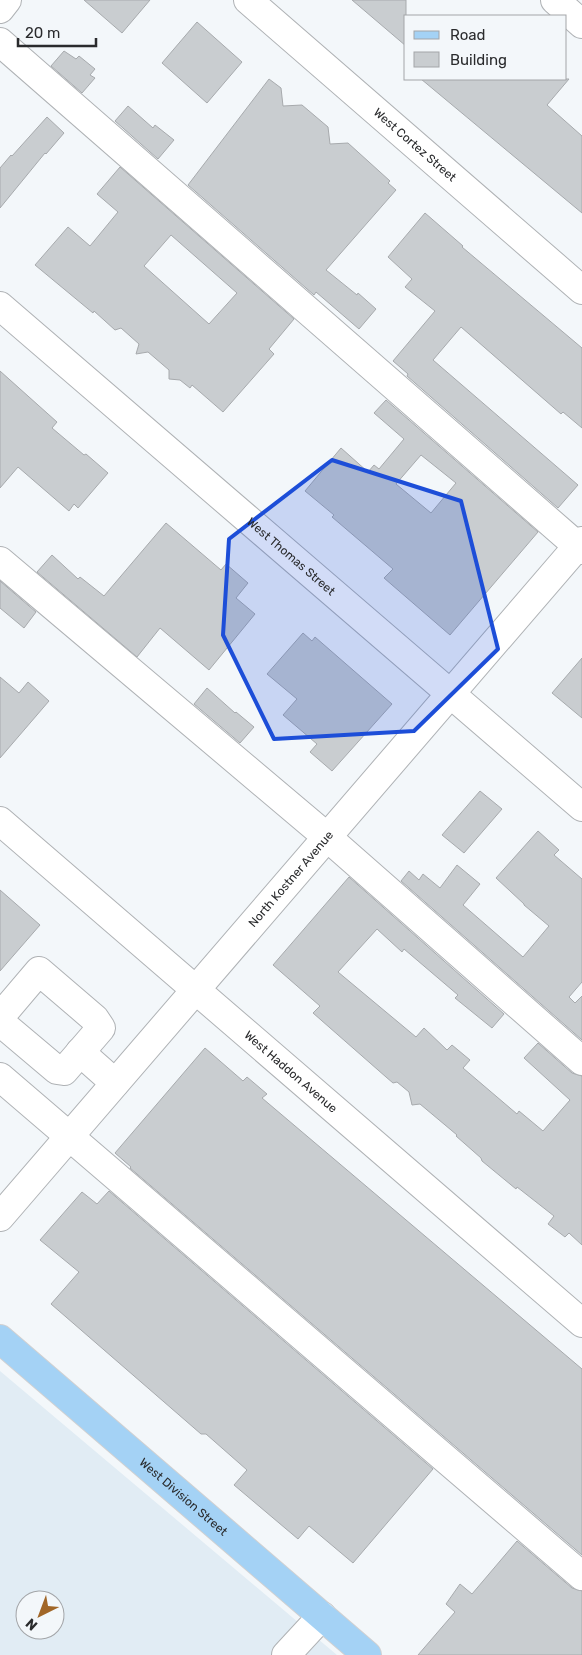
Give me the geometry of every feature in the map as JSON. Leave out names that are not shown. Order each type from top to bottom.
[{"type":"main road","name":"West Division Street","points":[[0,1339],[367,1655]]},
{"type":"street","points":[[0,9],[8,0]]},
{"type":"street","name":"West Cortez Street","points":[[248,0],[582,290]]},
{"type":"street","points":[[555,0],[582,24]]},
{"type":"street","points":[[0,42],[581,546]]},
{"type":"street","name":"West Thomas Street","points":[[0,306],[582,807]]},
{"type":"street","name":"North Kostner Avenue","points":[[0,1217],[450,694],[581,546]]},
{"type":"street","points":[[0,560],[327,837],[582,1061]]},
{"type":"street","name":"West Haddon Avenue","points":[[0,821],[582,1323]]},
{"type":"street","points":[[0,1017],[39,971],[95,1019],[101,1028],[64,1071],[57,1070],[0,1022]]},
{"type":"street","points":[[80,1052],[115,1083]]},
{"type":"street","points":[[0,1077],[582,1576]]},
{"type":"street","points":[[286,1655],[322,1616]]},
{"type":"highlighted area","points":[[332,460],[461,501],[498,649],[414,731],[274,739],[223,635],[229,539]]},
{"type":"shaded area","points":[[0,1371],[337,1655],[0,1655]]},
{"type":"building","points":[[84,0],[150,0],[122,33]]},
{"type":"building","points":[[352,0],[406,0],[404,44]]},
{"type":"building","points":[[197,22],[242,62],[207,103],[162,63]]},
{"type":"building","points":[[64,51],[76,59],[79,56],[95,69],[90,75],[95,78],[82,93],[51,66]]},
{"type":"building","points":[[269,79],[281,88],[283,106],[302,105],[328,127],[330,144],[348,143],[390,181],[388,183],[396,190],[326,270],[357,295],[358,293],[376,309],[359,329],[316,292],[314,295],[188,185]]},
{"type":"building","points":[[569,79],[547,105],[582,136],[582,213],[422,80]]},
{"type":"building","points":[[128,106],[153,128],[155,125],[174,140],[158,159],[115,121]]},
{"type":"building","points":[[47,117],[64,133],[0,208],[0,168]]},
{"type":"building","points":[[120,167],[294,319],[269,349],[274,354],[223,412],[192,385],[190,388],[180,380],[169,379],[169,370],[148,352],[136,354],[139,344],[121,328],[115,330],[94,311],[93,313],[35,265],[68,227],[90,246],[118,212],[97,194]],"holes":[[[171,235],[237,293],[209,324],[144,266]]]},
{"type":"building","points":[[425,213],[462,247],[582,348],[582,428],[563,412],[561,414],[461,327],[433,360],[578,485],[558,508],[407,376],[408,374],[393,361],[435,311],[405,287],[412,279],[388,257]]},
{"type":"building","points":[[0,371],[57,422],[52,428],[108,473],[78,508],[74,504],[69,511],[18,467],[0,488]]},
{"type":"building","points":[[386,400],[538,532],[450,635],[384,578],[393,569],[332,517],[334,515],[305,491],[341,448],[368,472],[374,465],[379,469],[404,439],[374,413]],"holes":[[[421,455],[456,483],[431,513],[396,484]]]},
{"type":"building","points":[[166,523],[221,570],[226,564],[248,583],[236,598],[255,614],[209,670],[160,628],[137,657],[37,572],[52,555],[78,579],[80,577],[104,596]]},
{"type":"building","points":[[0,581],[36,612],[24,628],[0,608]]},
{"type":"building","points":[[303,633],[312,641],[315,637],[392,704],[332,771],[310,752],[317,744],[283,715],[297,699],[267,674]]},
{"type":"building","points":[[582,658],[582,718],[552,693]]},
{"type":"building","points":[[0,677],[19,693],[28,682],[49,701],[0,758]]},
{"type":"building","points":[[207,688],[254,727],[240,743],[194,704]]},
{"type":"building","points":[[480,791],[502,809],[464,853],[442,835]]},
{"type":"building","points":[[538,831],[559,850],[554,855],[582,879],[582,982],[569,997],[575,1003],[582,996],[582,1040],[401,881],[409,871],[419,880],[423,874],[440,888],[457,865],[480,884],[463,905],[523,957],[549,926],[496,878]]},
{"type":"building","points":[[349,877],[504,1014],[492,1028],[455,998],[458,995],[404,949],[402,952],[377,929],[338,972],[416,1037],[424,1028],[447,1050],[452,1045],[470,1060],[463,1068],[517,1114],[519,1111],[543,1131],[570,1100],[524,1058],[538,1043],[572,1073],[582,1076],[582,1245],[569,1233],[565,1237],[548,1224],[554,1216],[517,1187],[516,1189],[482,1161],[457,1135],[420,1104],[412,1105],[409,1092],[397,1082],[393,1083],[313,1013],[320,1006],[273,965]]},
{"type":"building","points":[[0,890],[40,925],[0,971]]},
{"type":"building","points":[[205,1048],[243,1081],[247,1077],[267,1094],[262,1098],[582,1369],[582,1555],[130,1168],[115,1153]]},
{"type":"building","points":[[109,1191],[433,1469],[353,1563],[309,1526],[298,1539],[234,1485],[247,1470],[206,1434],[201,1434],[51,1304],[79,1272],[40,1240],[82,1192],[97,1204]]},
{"type":"building","points":[[517,1541],[572,1588],[582,1591],[582,1655],[418,1655],[455,1612],[446,1604],[460,1584],[472,1594]]}]
